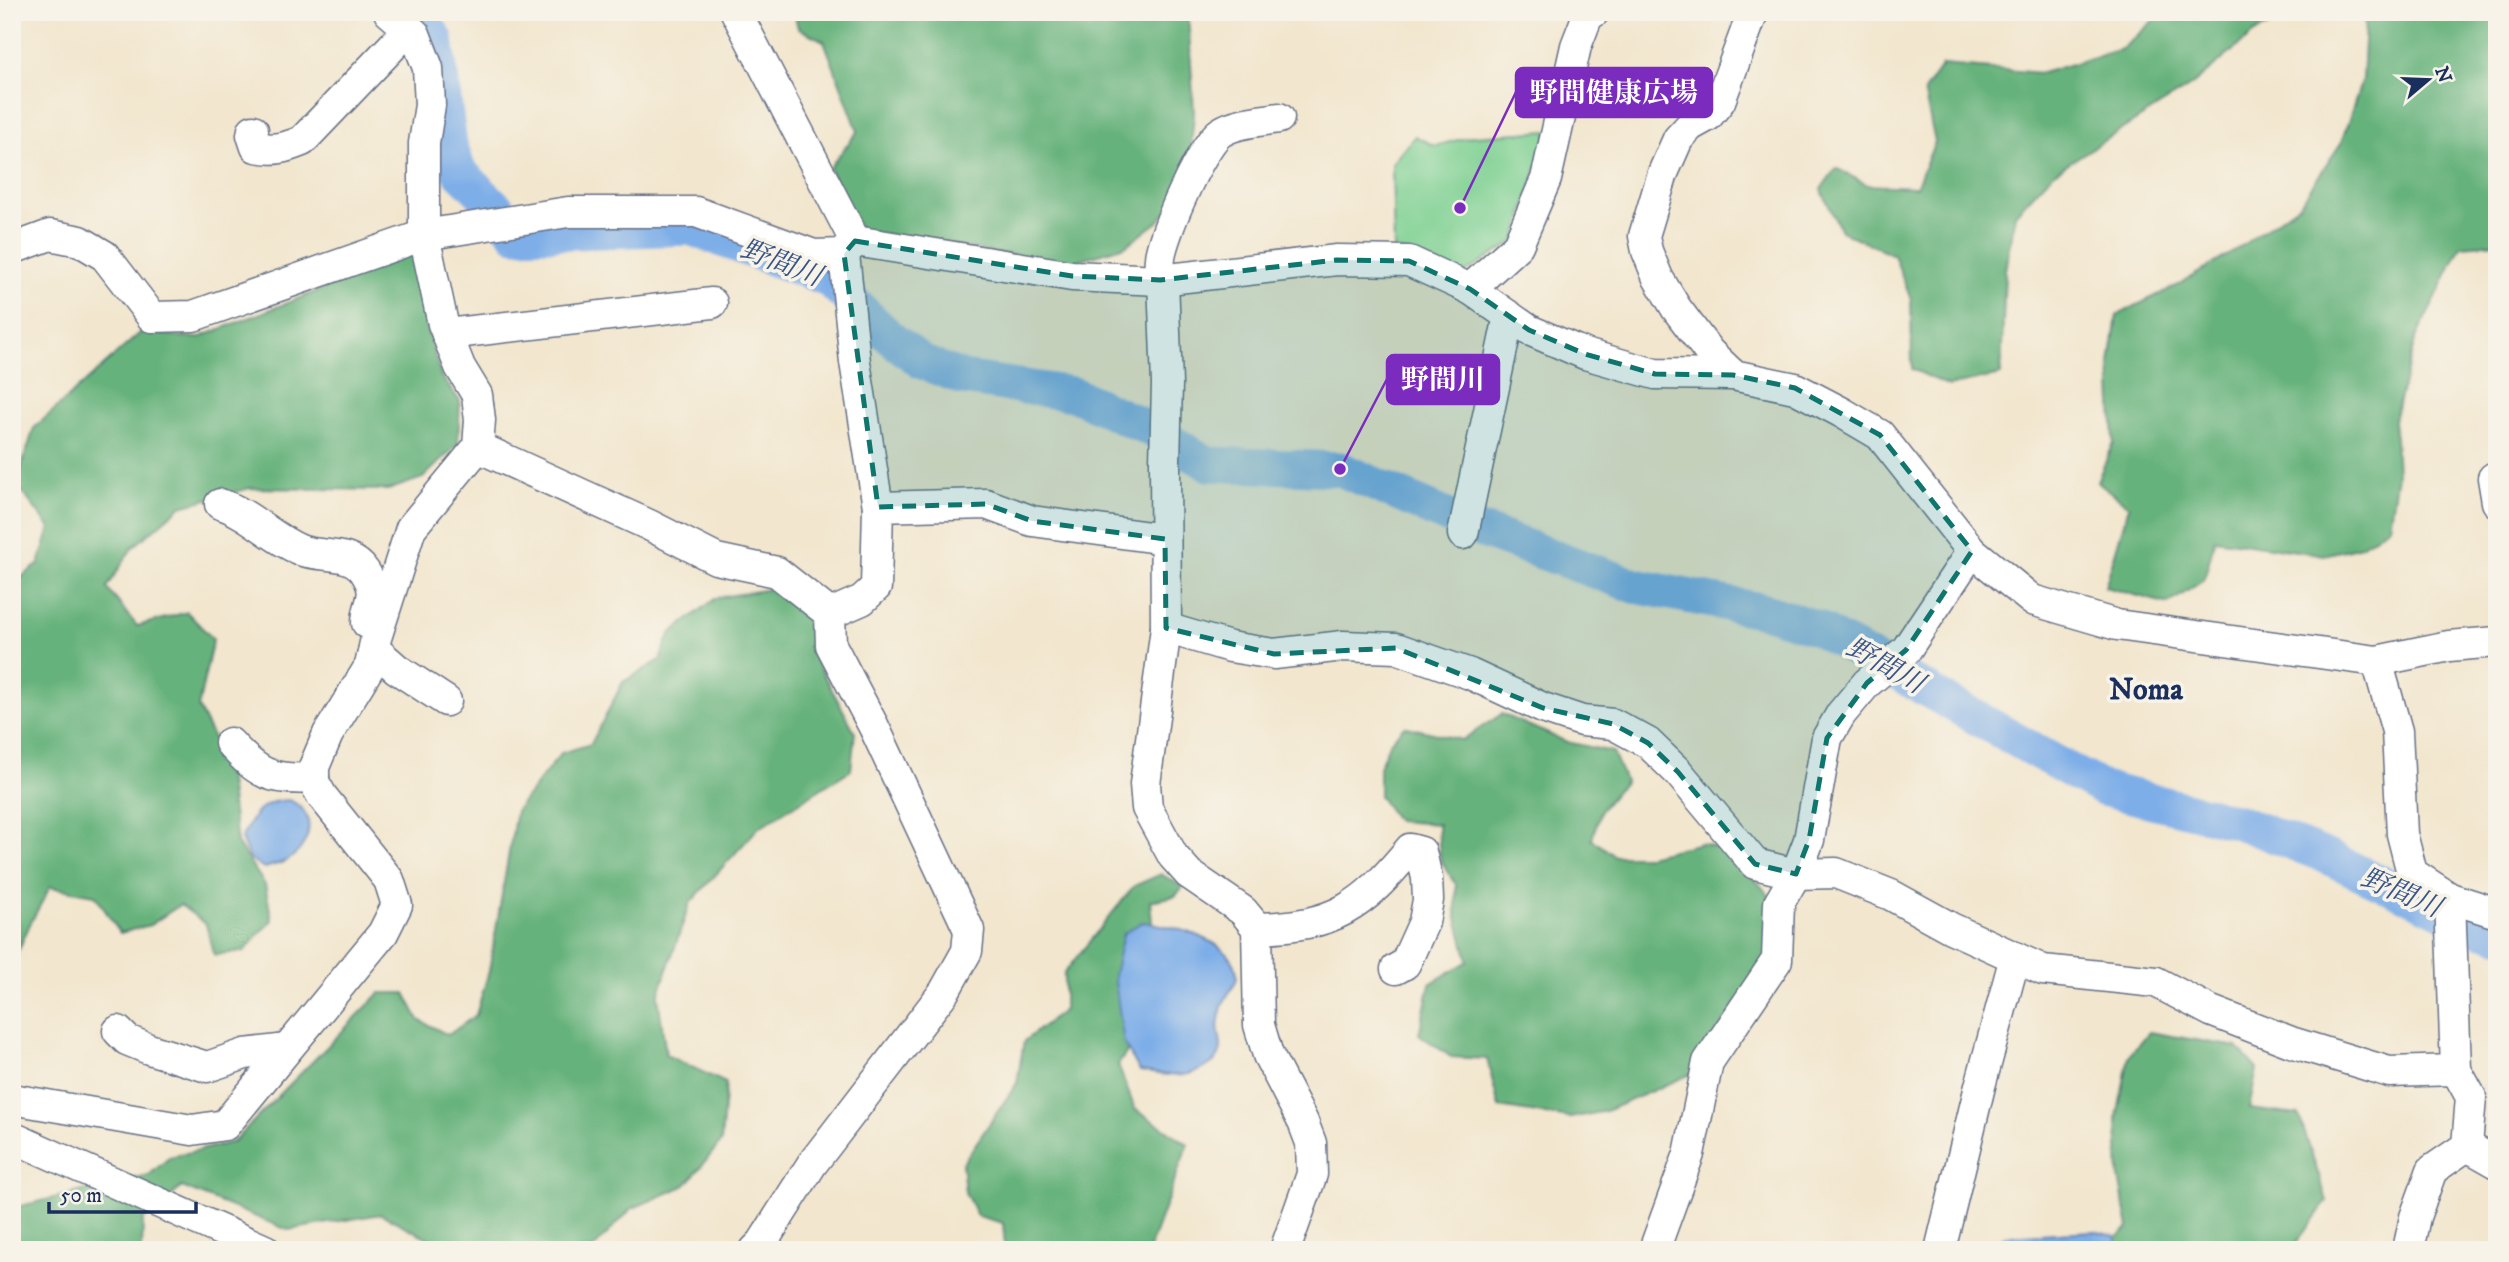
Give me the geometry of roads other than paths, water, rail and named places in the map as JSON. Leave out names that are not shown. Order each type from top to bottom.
[{"type":"street","points":[[736,12],[850,248],[855,362],[878,507],[876,587],[862,600],[830,614]]},
{"type":"street","points":[[1470,289],[1517,244],[1546,179],[1576,46],[1588,15],[1594,12]]},
{"type":"street","points":[[1733,375],[1709,352],[1676,308],[1658,278],[1644,236],[1663,173],[1678,139],[1690,126],[1707,116],[1720,101],[1753,12]]},
{"type":"street","points":[[12,1099],[192,1130],[225,1125],[383,933],[397,905],[389,880],[322,796],[314,778],[314,767],[328,734],[370,666],[411,528],[478,447],[480,420],[477,395],[460,368],[447,334],[424,235],[424,143],[430,105],[428,68],[415,34],[404,20],[302,141],[287,148],[271,150],[256,147],[253,130]]},
{"type":"street","points":[[1279,118],[1223,130],[1213,138],[1199,159],[1164,241],[1160,257],[1167,384],[1166,628],[1146,784],[1147,808],[1173,856],[1189,873],[1243,911],[1257,928],[1259,1025],[1268,1055],[1311,1143],[1312,1174],[1285,1250]]},
{"type":"street","points":[[12,248],[50,234],[80,241],[105,256],[152,317],[192,317],[424,235],[568,212],[696,212],[814,255],[850,248],[1072,276],[1162,280],[1337,260],[1409,261],[1470,289],[1530,330],[1585,354],[1655,374],[1733,375],[1796,388],[1880,435],[1972,551],[2032,600],[2117,625],[2376,661],[2449,646],[2497,642]]},
{"type":"street","points":[[447,334],[712,303]]},
{"type":"street","points":[[1463,534],[1508,316]]},
{"type":"street","points":[[478,447],[649,525],[716,559],[777,572],[830,614],[831,645],[874,727],[969,930],[967,951],[944,992],[812,1164],[755,1250]]},
{"type":"street","points":[[2497,476],[2493,478],[2497,502]]},
{"type":"street","points":[[878,507],[986,504],[1032,521],[1165,539]]},
{"type":"street","points":[[220,505],[236,509],[284,542],[303,551],[353,560],[364,570],[374,596],[366,621],[375,643],[397,669],[446,701]]},
{"type":"street","points":[[1654,1250],[1689,1154],[1708,1062],[1777,960],[1779,903],[1796,874],[1810,840],[1827,737],[1840,714],[1867,683],[1906,650],[1972,551]]},
{"type":"street","points":[[1166,628],[1230,647],[1273,654],[1343,646],[1396,648],[1470,674],[1543,708],[1582,721],[1613,724],[1648,743],[1678,772],[1755,864],[1796,874],[1836,873],[1891,895],[1951,928],[2043,970],[2155,982],[2222,1016],[2291,1042],[2389,1072],[2456,1070]]},
{"type":"street","points":[[2376,661],[2397,731],[2402,834],[2412,873],[2450,898],[2497,913]]},
{"type":"street","points":[[230,743],[251,766],[265,774],[298,779],[314,778]]},
{"type":"street","points":[[1257,928],[1320,922],[1347,910],[1375,888],[1410,849],[1421,852],[1427,878],[1428,901],[1424,922],[1405,964],[1396,968]]},
{"type":"street","points":[[2450,898],[2456,1070],[2471,1097],[2467,1146]]},
{"type":"street","points":[[1940,1250],[2015,957]]},
{"type":"street","points":[[118,1031],[127,1040],[149,1049],[207,1067],[245,1054],[287,1049]]},
{"type":"street","points":[[12,1137],[265,1250]]},
{"type":"street","points":[[2467,1146],[2497,1163]]},
{"type":"street","points":[[2408,1250],[2415,1217],[2432,1170],[2467,1146]]},
{"type":"water","points":[[290,800],[301,807],[307,817],[306,838],[292,857],[264,868],[250,859],[241,839],[259,810],[271,803]]},
{"type":"water","points":[[1142,922],[1169,926],[1200,936],[1226,952],[1234,963],[1237,979],[1223,1003],[1219,1019],[1219,1054],[1211,1064],[1193,1073],[1168,1075],[1140,1071],[1124,1044],[1114,975],[1123,934]]},
{"type":"water","points":[[2094,1231],[2115,1236],[2120,1250],[1982,1250],[2005,1236]]},
{"type":"waterway","name":"野間川","points":[[417,12],[436,39],[450,145],[459,171],[500,211],[516,234],[690,228],[828,279],[893,340],[922,362],[963,378],[1073,394],[1148,428],[1209,464],[1340,469],[1472,527],[1635,586],[1765,611],[1817,628],[2103,789],[2238,822],[2321,854],[2479,929],[2497,934]]},
{"type":"place","name":"野間健康広場","points":[[1460,208]]},
{"type":"place","name":"野間川","points":[[1340,469]]},
{"type":"district","name":"Noma","points":[[2146,690]]}]
